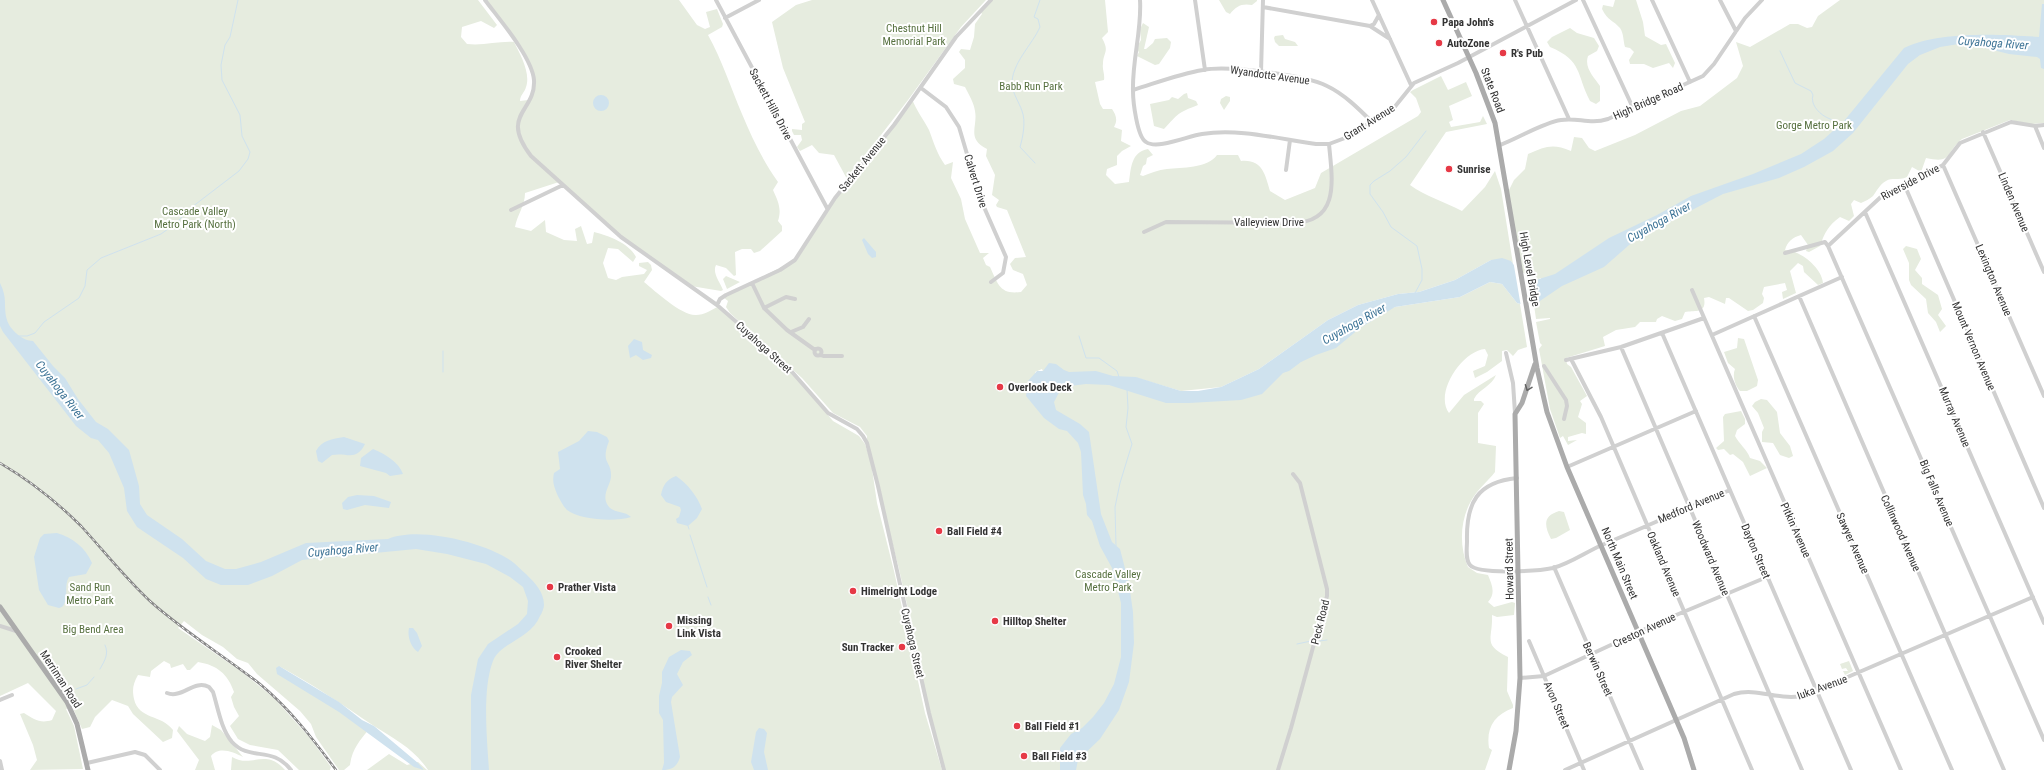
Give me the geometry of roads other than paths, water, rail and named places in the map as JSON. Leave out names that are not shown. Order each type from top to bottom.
[{"type":"main road","name":"State Road","points":[[1443,0],[1488,102],[1500,144],[1508,192]]},
{"type":"main road","name":"High Level Bridge","points":[[1508,192],[1536,361]]},
{"type":"main road","points":[[1515,414],[1522,403],[1530,384],[1536,361]]},
{"type":"main road","name":"North Main Street","points":[[1536,361],[1547,412],[1568,467],[1686,742],[1694,770]]},
{"type":"main road","name":"Howard Street","points":[[1509,770],[1516,731],[1520,678],[1515,414]]},
{"type":"main road","name":"Merriman Road","points":[[1,611],[40,662],[70,709],[79,729],[88,770]]},
{"type":"street","name":"Cuyahoga Street","points":[[485,0],[518,47],[529,65],[533,76],[533,90],[518,120],[518,130],[522,142],[531,156],[562,186],[630,244],[717,305],[786,365],[828,413],[857,429],[867,443],[929,713],[944,770]]},
{"type":"street","name":"Sackett Hills Drive","points":[[716,0],[827,208]]},
{"type":"street","points":[[726,18],[759,0]]},
{"type":"street","name":"Sackett Avenue","points":[[717,305],[723,297],[780,270],[795,260],[807,244],[827,208],[894,124],[964,27],[991,0]]},
{"type":"street","points":[[1133,90],[1133,67],[1140,0]]},
{"type":"street","points":[[1195,0],[1205,70]]},
{"type":"street","points":[[1261,72],[1263,0]]},
{"type":"street","points":[[1372,0],[1411,85]]},
{"type":"street","points":[[1515,0],[1569,119]]},
{"type":"street","name":"Grant Avenue","points":[[1133,90],[1140,133],[1146,143],[1155,145],[1200,134],[1225,132],[1330,144],[1345,138],[1397,105],[1411,85],[1469,57],[1576,0]]},
{"type":"street","points":[[1583,0],[1632,108]]},
{"type":"street","points":[[1652,0],[1690,82]]},
{"type":"street","points":[[1720,0],[1729,21],[1736,31]]},
{"type":"street","name":"High Bridge Road","points":[[1500,144],[1558,120],[1569,119],[1596,122],[1608,119],[1690,82],[1708,72],[1751,11],[1762,0]]},
{"type":"street","points":[[1263,7],[1370,26],[1390,39]]},
{"type":"street","points":[[1370,26],[1374,24],[1379,15]]},
{"type":"street","name":"Wyandotte Avenue","points":[[1133,90],[1205,70],[1236,69],[1261,72],[1325,85],[1351,102],[1372,122]]},
{"type":"street","name":"Calvert Drive","points":[[921,88],[949,111],[963,136],[980,198],[1006,257],[1003,273],[991,282]]},
{"type":"street","name":"Riverside Drive","points":[[1828,246],[1884,194],[1943,165],[1960,143],[1983,132],[2011,122],[2035,126],[2044,125]]},
{"type":"street","points":[[2035,126],[2044,148]]},
{"type":"street","name":"Linden Avenue","points":[[1983,132],[2044,272]]},
{"type":"street","points":[[1286,170],[1290,140]]},
{"type":"street","name":"Valleyview Drive","points":[[1144,232],[1166,222],[1306,223],[1314,220],[1325,209],[1332,192],[1330,144]]},
{"type":"street","name":"Lexington Avenue","points":[[1943,165],[2044,396]]},
{"type":"street","name":"Mount Vernon Avenue","points":[[1904,184],[2044,508]]},
{"type":"street","points":[[511,210],[562,186]]},
{"type":"street","name":"Murray Avenue","points":[[1865,212],[2044,623]]},
{"type":"street","points":[[1785,253],[1825,242],[1828,246]]},
{"type":"street","name":"Big Falls Avenue","points":[[1828,246],[2044,740]]},
{"type":"street","points":[[1712,335],[1842,277]]},
{"type":"street","points":[[752,283],[764,308],[790,332],[815,350],[820,349],[821,355],[842,356]]},
{"type":"street","name":"Pitkin Avenue","points":[[1692,290],[1900,770]]},
{"type":"street","name":"Collinwood Avenue","points":[[1799,296],[2004,770]]},
{"type":"street","points":[[764,308],[786,297],[794,299]]},
{"type":"street","name":"Sawyer Avenue","points":[[1754,316],[1952,770]]},
{"type":"street","points":[[1621,347],[1704,318]]},
{"type":"street","points":[[790,332],[803,327],[809,319]]},
{"type":"street","name":"Dayton Street","points":[[1662,332],[1851,770]]},
{"type":"street","name":"Oakland Avenue","points":[[1621,347],[1569,360],[1596,407],[1752,770]]},
{"type":"street","name":"Woodward Avenue","points":[[1621,347],[1802,770]]},
{"type":"street","name":"Howard Street","points":[[1506,353],[1514,393],[1515,414]]},
{"type":"street","points":[[1544,366],[1566,400],[1567,406],[1564,419]]},
{"type":"street","points":[[1568,467],[1696,411]]},
{"type":"street","name":"Peck Road","points":[[1278,770],[1322,616],[1327,592],[1300,483],[1293,474]]},
{"type":"street","name":"Medford Avenue","points":[[1517,478],[1494,483],[1477,495],[1468,512],[1466,543],[1468,562],[1473,568],[1484,571],[1554,568],[1647,525],[1730,490]]},
{"type":"street","name":"Berwin Street","points":[[1554,568],[1642,770]]},
{"type":"street","name":"Creston Avenue","points":[[1520,678],[1544,676],[1684,611],[1767,577]]},
{"type":"street","name":"Iuka Avenue","points":[[1565,770],[1722,698],[1745,691],[1792,698],[1817,691],[2033,597]]},
{"type":"street","points":[[0,626],[16,631]]},
{"type":"street","name":"Avon Street","points":[[1528,641],[1584,770]]},
{"type":"street","points":[[168,693],[176,694],[198,685],[209,687],[213,692],[227,734],[232,742],[251,753],[267,754],[277,757],[291,770]]},
{"type":"street","points":[[0,700],[12,695]]},
{"type":"street","points":[[87,763],[135,752],[145,755],[160,770]]},
{"type":"street","points":[[0,761],[2,770]]},
{"type":"water","name":"Cuyahoga River","points":[[2042,4],[2044,4],[2044,69],[2041,68],[2040,59],[2037,57],[2009,54],[1965,43],[1940,47],[1920,55],[1908,64],[1853,133],[1833,151],[1804,167],[1779,178],[1723,194],[1636,239],[1604,267],[1562,286],[1534,305],[1517,303],[1502,284],[1490,282],[1460,297],[1395,307],[1360,328],[1336,348],[1301,362],[1289,371],[1283,373],[1262,394],[1241,400],[1166,403],[1109,385],[1086,384],[1062,387],[1054,402],[1056,410],[1080,424],[1089,432],[1101,514],[1112,542],[1120,549],[1129,584],[1133,612],[1134,643],[1129,682],[1119,710],[1100,739],[1078,760],[1076,770],[1060,770],[1060,748],[1071,734],[1082,728],[1093,717],[1104,703],[1114,684],[1121,657],[1121,603],[1112,568],[1100,546],[1092,521],[1087,515],[1083,495],[1081,452],[1078,443],[1067,431],[1059,429],[1044,418],[1026,396],[1028,381],[1037,371],[1043,371],[1049,363],[1056,364],[1069,372],[1096,371],[1113,376],[1136,377],[1181,391],[1198,391],[1221,387],[1259,369],[1328,320],[1358,305],[1398,294],[1419,292],[1455,280],[1491,260],[1502,258],[1511,261],[1520,273],[1536,280],[1555,274],[1609,238],[1657,215],[1691,196],[1753,174],[1801,154],[1824,139],[1844,121],[1904,48],[1934,39],[1952,36],[2007,35],[2039,37]]},
{"type":"water","points":[[598,95],[604,95],[609,100],[607,109],[604,111],[598,111],[593,106],[593,100]]},
{"type":"water","points":[[864,238],[876,252],[876,257],[872,258],[868,254],[862,240]]},
{"type":"water","name":"Cuyahoga River","points":[[0,283],[5,298],[7,320],[11,328],[21,337],[29,341],[33,341],[53,366],[65,378],[78,399],[96,422],[108,429],[129,450],[139,486],[140,504],[147,515],[182,539],[206,561],[225,569],[236,569],[261,562],[306,543],[388,539],[401,535],[416,534],[450,538],[484,547],[510,560],[526,574],[536,584],[541,592],[544,600],[544,608],[536,624],[523,636],[508,645],[496,655],[493,661],[487,686],[486,700],[486,730],[489,770],[471,770],[471,695],[478,659],[488,644],[518,624],[527,614],[528,601],[523,587],[510,577],[486,564],[447,554],[416,549],[302,560],[272,576],[248,585],[221,585],[206,579],[183,558],[137,527],[127,511],[124,488],[109,453],[98,440],[91,438],[76,426],[3,332],[0,326]]},
{"type":"water","points":[[634,339],[642,342],[643,350],[652,355],[651,358],[643,360],[636,355],[630,358],[628,346]]},
{"type":"water","points":[[588,431],[597,432],[607,437],[609,441],[606,458],[610,468],[611,477],[605,497],[607,504],[615,511],[625,513],[631,517],[607,520],[580,516],[567,510],[557,494],[553,479],[554,473],[560,469],[558,452],[579,441]]},
{"type":"water","points":[[344,437],[365,444],[362,450],[355,455],[337,454],[332,455],[322,463],[318,461],[316,451],[321,444],[331,439]]},
{"type":"water","points":[[373,449],[395,462],[403,474],[390,476],[386,473],[360,466],[361,458]]},
{"type":"water","points":[[676,476],[692,491],[702,509],[697,518],[688,526],[677,523],[676,519],[679,517],[681,510],[680,507],[666,502],[661,495],[666,483]]},
{"type":"water","points":[[357,495],[374,496],[391,502],[389,508],[365,505],[347,510],[343,509],[342,503],[348,497]]},
{"type":"water","points":[[57,533],[73,540],[78,544],[86,552],[92,563],[86,574],[69,577],[66,585],[66,600],[62,607],[59,608],[48,605],[39,590],[34,557],[40,538],[44,534]]},
{"type":"water","points":[[409,628],[413,628],[417,633],[422,646],[418,652],[413,648],[410,642]]},
{"type":"water","points":[[681,650],[690,651],[692,655],[683,662],[677,674],[683,685],[672,697],[671,702],[680,757],[674,767],[662,770],[664,763],[663,720],[659,713],[659,696],[662,683],[662,672],[669,657]]},
{"type":"water","points":[[279,666],[339,702],[362,720],[374,726],[418,763],[424,770],[414,767],[339,712],[277,674],[276,668]]},
{"type":"water","points":[[759,728],[764,729],[767,733],[764,752],[768,770],[754,770],[751,762],[756,732]]},
{"type":"waterway","points":[[18,336],[27,336],[35,333],[44,322],[79,298],[85,286],[87,270],[101,258],[161,234],[175,224],[192,207],[239,171],[248,159],[250,152],[242,136],[240,115],[222,80],[221,65],[225,45],[230,37],[238,0]]},
{"type":"waterway","points":[[1035,163],[1020,147],[1024,119],[1012,85],[1018,62],[1040,27],[1038,19],[1034,17],[1040,0]]},
{"type":"waterway","points":[[1780,51],[1795,83],[1811,91],[1814,106],[1819,112],[1826,117],[1843,123]]},
{"type":"waterway","points":[[1415,293],[1422,280],[1422,269],[1417,246],[1391,227],[1383,212],[1370,194],[1370,185],[1390,171],[1406,157],[1426,131]]},
{"type":"waterway","points":[[1079,336],[1086,358],[1099,358],[1117,371],[1119,377]]},
{"type":"waterway","points":[[443,351],[443,372]]},
{"type":"waterway","points":[[1116,546],[1115,507],[1120,483],[1132,444],[1126,427],[1128,408],[1127,389]]},
{"type":"waterway","points":[[690,535],[707,587]]},
{"type":"waterway","points":[[708,597],[711,605]]},
{"type":"waterway","points":[[1319,641],[1327,640]]},
{"type":"waterway","points":[[1297,644],[1311,641]]},
{"type":"waterway","points":[[100,669],[105,660],[105,645]]},
{"type":"waterway","points":[[76,689],[87,685],[94,677]]},
{"type":"railway","points":[[0,463],[32,484],[72,517],[151,602],[177,624],[260,684],[271,694],[301,725],[336,770]]},
{"type":"place","name":"Papa John's","points":[[1434,22]]},
{"type":"place","name":"AutoZone","points":[[1439,43]]},
{"type":"place","name":"R's Pub","points":[[1503,53]]},
{"type":"place","name":"Sunrise","points":[[1449,169]]},
{"type":"place","name":"Overlook Deck","points":[[1000,387]]},
{"type":"place","name":"Ball Field #4","points":[[939,531]]},
{"type":"place","name":"Prather Vista","points":[[550,587]]},
{"type":"place","name":"Himelright Lodge","points":[[853,591]]},
{"type":"place","name":"Hilltop Shelter","points":[[995,621]]},
{"type":"place","name":"Missing Link Vista","points":[[669,626]]},
{"type":"place","name":"Sun Tracker","points":[[902,647]]},
{"type":"place","name":"Crooked River Shelter","points":[[557,657]]},
{"type":"place","name":"Ball Field #1","points":[[1017,726]]},
{"type":"place","name":"Ball Field #3","points":[[1024,756]]},
{"type":"park label","name":"Chestnut Hill Memorial Park","points":[[914,34]]},
{"type":"park label","name":"Babb Run Park","points":[[1031,86]]},
{"type":"park label","name":"Gorge Metro Park","points":[[1814,125]]},
{"type":"park label","name":"Cascade Valley Metro Park (North)","points":[[195,217]]},
{"type":"park label","name":"Cascade Valley Metro Park","points":[[1108,580]]},
{"type":"park label","name":"Sand Run Metro Park","points":[[90,593]]},
{"type":"park label","name":"Big Bend Area","points":[[93,629]]}]
